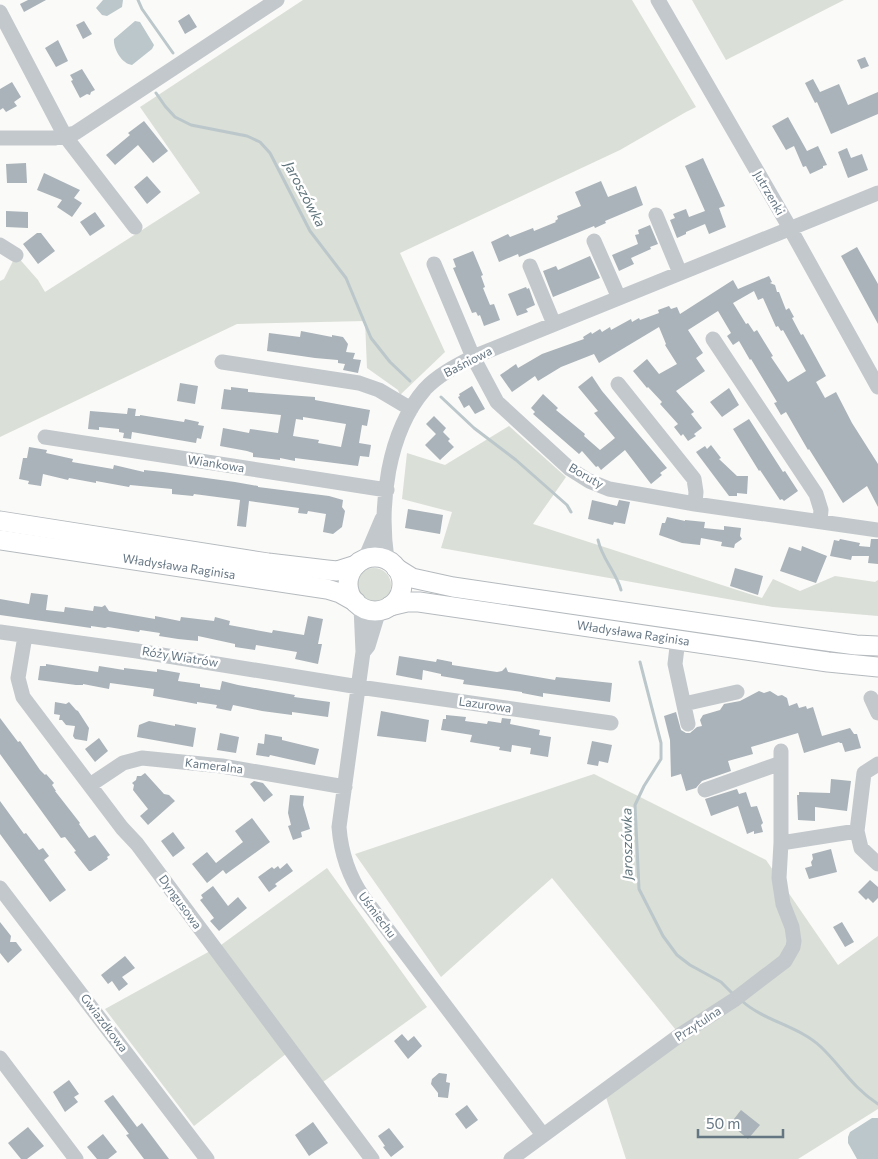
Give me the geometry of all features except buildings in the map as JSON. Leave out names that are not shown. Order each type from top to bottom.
[{"type":"main road","name":"Władysława Raginisa","points":[[0,521],[258,562],[319,569],[337,571],[361,562]]},
{"type":"main road","name":"Władysława Raginisa","points":[[0,540],[327,589],[372,606],[419,602],[828,662],[878,667]]},
{"type":"main road","points":[[372,558],[392,564],[401,579],[401,591],[398,597],[372,606],[350,592],[348,587],[350,575],[361,562],[372,558]]},
{"type":"main road","name":"Władysława Raginisa","points":[[392,564],[412,578],[452,587],[790,636],[878,646]]},
{"type":"street","points":[[0,138],[44,139],[65,136],[87,126],[276,0]]},
{"type":"street","name":"Jutrzenki","points":[[658,0],[790,229],[878,387]]},
{"type":"street","points":[[0,12],[65,136],[135,227]]},
{"type":"street","name":"Baśniowa","points":[[392,564],[384,513],[396,442],[403,422],[411,409],[436,379],[472,357],[878,193]]},
{"type":"street","points":[[656,215],[680,273]]},
{"type":"street","points":[[594,241],[619,298]]},
{"type":"street","points":[[0,244],[16,255]]},
{"type":"street","name":"Boruty","points":[[434,264],[472,357],[497,402],[570,468],[589,481],[608,489],[695,504],[878,530]]},
{"type":"street","points":[[530,266],[554,324]]},
{"type":"street","points":[[713,339],[816,494],[821,510],[820,521]]},
{"type":"street","points":[[222,362],[359,383],[379,390],[411,409]]},
{"type":"street","points":[[618,384],[694,479],[695,504]]},
{"type":"street","name":"Wiankowa","points":[[45,437],[387,490]]},
{"type":"street","name":"Baśniowa","points":[[361,562],[384,513]]},
{"type":"street","name":"Uśmiechu","points":[[372,606],[363,652],[339,827],[341,846],[348,870],[354,884],[543,1135]]},
{"type":"street","name":"Róży Wiatrów","points":[[0,632],[137,651],[359,687]]},
{"type":"street","name":"Dyngusowa","points":[[25,636],[18,678],[23,697],[122,828],[137,844],[372,1159]]},
{"type":"street","points":[[678,639],[675,664],[688,724]]},
{"type":"street","name":"Lazurowa","points":[[359,687],[611,723]]},
{"type":"street","points":[[684,704],[737,692]]},
{"type":"street","points":[[871,698],[878,713]]},
{"type":"street","name":"Przytulna","points":[[511,1159],[680,1036],[734,1000],[785,961],[793,947],[792,927],[783,904],[779,878],[781,757],[705,790]]},
{"type":"street","name":"Kameralna","points":[[90,785],[123,763],[132,759],[142,758],[222,766],[345,787]]},
{"type":"street","points":[[878,764],[864,773],[857,831],[860,848],[878,864]]},
{"type":"street","points":[[781,843],[857,831]]},
{"type":"street","name":"Gwiazdkowa","points":[[2,893],[207,1159]]},
{"type":"street","points":[[0,1058],[76,1159]]},
{"type":"shaded area","points":[[103,0],[123,0],[122,7],[107,16],[102,15],[96,8]]},
{"type":"shaded area","points":[[303,0],[632,0],[696,107],[620,150],[400,253],[445,352],[400,395],[398,390],[367,368],[365,321],[237,324],[0,437],[0,281],[4,279],[16,255],[38,280],[45,292],[200,193],[140,107]]},
{"type":"shaded area","points":[[692,0],[844,0],[726,60]]},
{"type":"shaded area","points":[[135,21],[140,22],[154,45],[152,49],[132,65],[125,62],[119,55],[114,39]]},
{"type":"shaded area","points":[[509,426],[566,477],[533,524],[762,598],[773,579],[800,591],[835,576],[875,582],[878,580],[878,616],[773,607],[441,548],[452,512],[402,499],[407,453],[445,465]]},
{"type":"shaded area","points":[[374,568],[386,573],[391,585],[386,597],[374,602],[362,597],[357,585],[362,573]]},
{"type":"shaded area","points":[[594,774],[766,860],[838,965],[878,936],[878,1109],[798,1159],[626,1159],[604,1091],[680,1035],[552,878],[441,977],[355,854]]},
{"type":"shaded area","points":[[327,868],[427,1007],[323,1082],[296,1046],[194,1126],[105,1009],[221,945]]},
{"type":"shaded area","points":[[872,1118],[878,1118],[878,1159],[857,1159],[848,1143],[848,1137],[850,1132]]},
{"type":"waterway","name":"Jaroszówka","points":[[138,0],[142,9],[173,53]]},
{"type":"waterway","name":"Jaroszówka","points":[[156,93],[175,117],[191,125],[247,136],[260,142],[270,153],[310,231],[346,278],[371,338],[390,362],[410,381]]},
{"type":"waterway","name":"Jaroszówka","points":[[441,397],[474,428],[516,460],[567,505],[571,512]]},
{"type":"waterway","points":[[598,540],[621,590]]},
{"type":"waterway","name":"Jaroszówka","points":[[640,662],[661,743],[661,759],[644,786],[635,805],[639,889],[663,936],[677,955],[690,965],[721,982],[733,994]]},
{"type":"waterway","name":"Jaroszówka","points":[[742,1001],[761,1014],[792,1028],[812,1040],[828,1054],[861,1091],[878,1104]]}]
